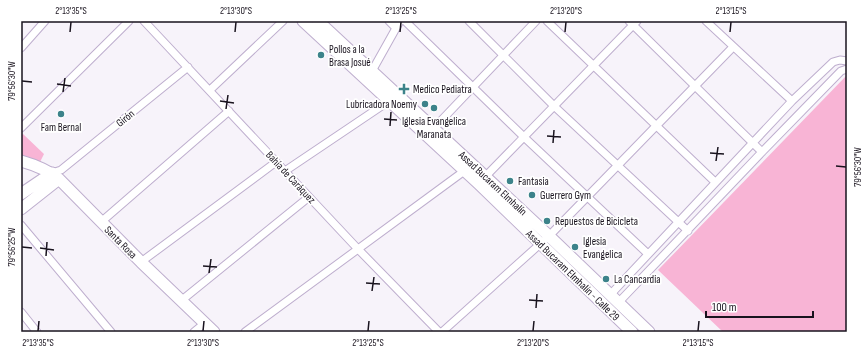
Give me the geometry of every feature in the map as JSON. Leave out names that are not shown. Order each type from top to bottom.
[{"type":"main road","points":[[303,21],[390,100],[469,168]]},
{"type":"main road","name":"Assad Bucaram Elmhalín","points":[[318,21],[434,128],[469,168],[545,239],[610,295],[649,332]]},
{"type":"main road","name":"Santa Rosa","points":[[21,161],[36,165],[57,174],[101,222],[214,332]]},
{"type":"main road","name":"Girón","points":[[21,194],[57,174]]},
{"type":"main road","name":"Girón","points":[[21,209],[57,174]]},
{"type":"main road","name":"Assad Bucaram Elmhalín - Calle 29","points":[[545,239],[632,332]]},
{"type":"street","points":[[21,48],[44,21]]},
{"type":"street","points":[[21,128],[129,21]]},
{"type":"street","name":"Bahía de Caráquez","points":[[144,21],[357,248],[439,332]]},
{"type":"street","points":[[210,90],[283,21]]},
{"type":"street","points":[[388,21],[396,28]]},
{"type":"street","points":[[372,71],[400,21]]},
{"type":"street","points":[[405,21],[525,138],[648,254]]},
{"type":"street","points":[[434,128],[536,21]]},
{"type":"street","points":[[548,21],[656,127],[715,182]]},
{"type":"street","points":[[706,21],[792,101]]},
{"type":"street","points":[[471,22],[555,107],[688,231]]},
{"type":"street","points":[[482,180],[595,66],[633,22],[762,152]]},
{"type":"street","points":[[442,332],[545,239],[696,87],[733,47]]},
{"type":"street","points":[[610,295],[792,101],[833,62],[840,60],[847,61]]},
{"type":"street","name":"Girón","points":[[57,174],[188,67]]},
{"type":"street","points":[[618,303],[841,71],[847,69]]},
{"type":"street","points":[[285,171],[390,100]]},
{"type":"street","points":[[101,222],[229,111]]},
{"type":"street","points":[[141,262],[276,162]]},
{"type":"street","points":[[245,332],[357,248],[469,168]]},
{"type":"street","points":[[182,300],[309,197]]},
{"type":"street","points":[[21,225],[111,332]]},
{"type":"street","points":[[21,312],[37,332]]},
{"type":"street","points":[[194,332],[205,323]]},
{"type":"shaded area","points":[[847,75],[847,332],[723,332],[658,270]]},
{"type":"shaded area","points":[[23,134],[44,154],[40,162],[21,156],[21,136]]},
{"type":"place","name":"Pollos a la Brasa Josué","points":[[321,55]]},
{"type":"place","name":"Medico Pediatra","points":[[404,89]]},
{"type":"place","name":"Lubricadora Noemy","points":[[425,104]]},
{"type":"place","name":"Iglesia Evangelica Maranata","points":[[434,108]]},
{"type":"place","name":"Fam Bernal","points":[[61,114]]},
{"type":"place","name":"Fantasia","points":[[510,181]]},
{"type":"place","name":"Guerrero Gym","points":[[532,195]]},
{"type":"place","name":"Repuestos de Bicicleta","points":[[547,221]]},
{"type":"place","name":"Iglesia Evangelica","points":[[575,247]]},
{"type":"place","name":"La Cancardia","points":[[606,279]]}]
